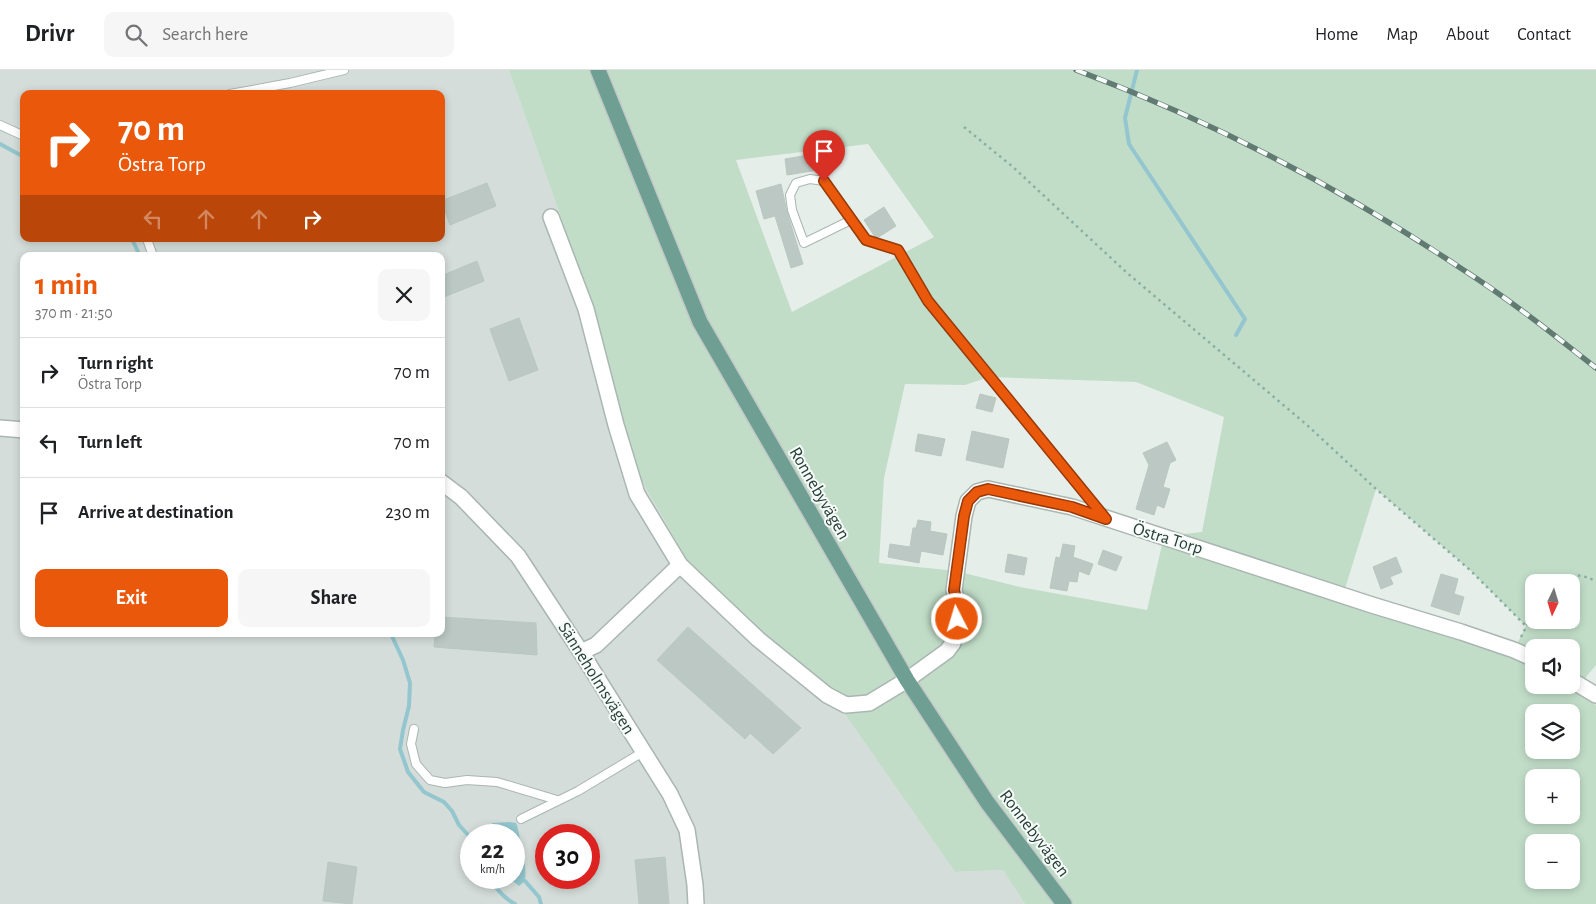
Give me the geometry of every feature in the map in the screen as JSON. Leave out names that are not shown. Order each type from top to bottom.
[{"type":"main road","name":"Ronnebyvägen","points":[[598,70],[700,322],[907,680],[988,802],[1064,904]]},
{"type":"street","name":"Östra Torp","points":[[551,217],[586,309],[616,425],[637,494],[680,565],[758,639],[827,695],[846,705],[869,703],[907,680],[947,651],[953,643],[958,608],[954,590],[964,516],[968,501],[977,492],[988,489],[1072,507],[1525,655]]},
{"type":"street","points":[[0,428],[20,430]]},
{"type":"street","name":"Sänneholmsvägen","points":[[445,485],[462,497],[518,556],[670,794],[687,830],[696,904]]},
{"type":"street","points":[[581,652],[596,645],[680,565]]},
{"type":"street","points":[[1580,685],[1596,695]]},
{"type":"lane","points":[[252,90],[344,70]]},
{"type":"lane","points":[[0,125],[20,134]]},
{"type":"lane","points":[[851,220],[804,243],[792,210],[790,195],[796,183],[810,179],[824,181],[866,240],[898,250],[928,301],[1106,519]]},
{"type":"lane","points":[[414,729],[412,744],[416,764],[430,780],[445,784],[467,780],[497,782],[557,800]]},
{"type":"lane","points":[[521,819],[578,791],[643,752]]},
{"type":"path","points":[[964,127],[1013,167],[1126,272],[1307,425],[1376,489],[1470,570],[1525,625]]},
{"type":"path","points":[[1580,575],[1596,581]]},
{"type":"path","points":[[1514,650],[1525,628]]},
{"type":"shaded area","points":[[0,70],[509,70],[583,280],[640,478],[687,560],[842,710],[955,872],[1003,870],[1025,904],[0,904]]},
{"type":"green space","points":[[509,70],[1596,70],[1596,665],[1586,677],[1586,698],[1596,705],[1596,904],[1025,904],[1003,870],[955,872],[842,710],[687,560],[640,478],[583,280]],"holes":[[[868,144],[934,237],[792,312],[736,160]],[[989,377],[1136,382],[1224,417],[1202,532],[1164,536],[1147,610],[1020,587],[956,571],[879,563],[884,478],[905,384],[965,385]],[[1376,489],[1470,570],[1525,625],[1525,574],[1580,574],[1580,629],[1525,628],[1514,650],[1343,595]]]},
{"type":"water","points":[[510,822],[516,824],[492,824]]},
{"type":"building","points":[[815,154],[818,170],[787,175],[785,159]]},
{"type":"building","points":[[487,183],[496,206],[450,225],[445,212],[445,199]]},
{"type":"building","points":[[781,184],[787,212],[803,264],[791,268],[775,216],[764,219],[756,191]]},
{"type":"building","points":[[884,207],[896,226],[877,238],[864,220]]},
{"type":"building","points":[[477,261],[484,281],[445,297],[445,274]]},
{"type":"building","points":[[519,318],[538,370],[509,381],[490,329]]},
{"type":"building","points":[[980,394],[996,398],[992,412],[976,408]]},
{"type":"building","points":[[972,431],[1009,439],[1003,468],[966,460]]},
{"type":"building","points":[[918,434],[945,439],[941,456],[915,451]]},
{"type":"building","points":[[1167,442],[1176,460],[1170,463],[1163,487],[1170,489],[1164,508],[1157,505],[1154,515],[1136,509],[1149,465],[1143,453]]},
{"type":"building","points":[[918,520],[931,522],[930,531],[947,534],[943,555],[921,551],[919,563],[888,557],[890,544],[910,547],[913,528],[916,528]]},
{"type":"building","points":[[1063,544],[1075,546],[1073,557],[1093,564],[1089,575],[1079,571],[1077,582],[1069,581],[1067,591],[1050,588],[1056,557],[1060,558]]},
{"type":"building","points":[[1103,550],[1122,557],[1116,571],[1098,564]]},
{"type":"building","points":[[1008,554],[1027,558],[1024,575],[1005,572]]},
{"type":"building","points":[[1396,557],[1402,572],[1390,577],[1393,584],[1381,589],[1373,567]]},
{"type":"building","points":[[1441,574],[1458,579],[1454,594],[1464,597],[1459,615],[1431,606]]},
{"type":"building","points":[[445,617],[536,623],[537,655],[434,647],[435,637],[445,637]]},
{"type":"building","points":[[688,627],[801,728],[773,754],[750,733],[745,739],[657,660]]},
{"type":"building","points":[[665,857],[669,904],[639,904],[635,860]]},
{"type":"building","points":[[328,862],[357,867],[352,904],[323,901]]},
{"type":"waterway","points":[[1137,70],[1125,118],[1129,144],[1245,319],[1236,335]]},
{"type":"waterway","points":[[0,144],[20,155]]},
{"type":"waterway","points":[[133,242],[138,252]]},
{"type":"waterway","points":[[392,637],[403,660],[410,683],[409,706],[400,749],[408,772],[424,792],[444,802],[452,811],[460,826]]},
{"type":"waterway","points":[[525,881],[539,897],[541,904]]},
{"type":"waterway","points":[[498,889],[515,904]]},
{"type":"railway","points":[[1076,70],[1177,111],[1275,158],[1323,184],[1416,239],[1497,292],[1596,368]]},
{"type":"route","points":[[824,181],[866,240],[898,250],[928,301],[1106,519],[1072,507],[988,489],[977,492],[968,501],[964,516],[954,590],[958,608],[957,619]]}]
